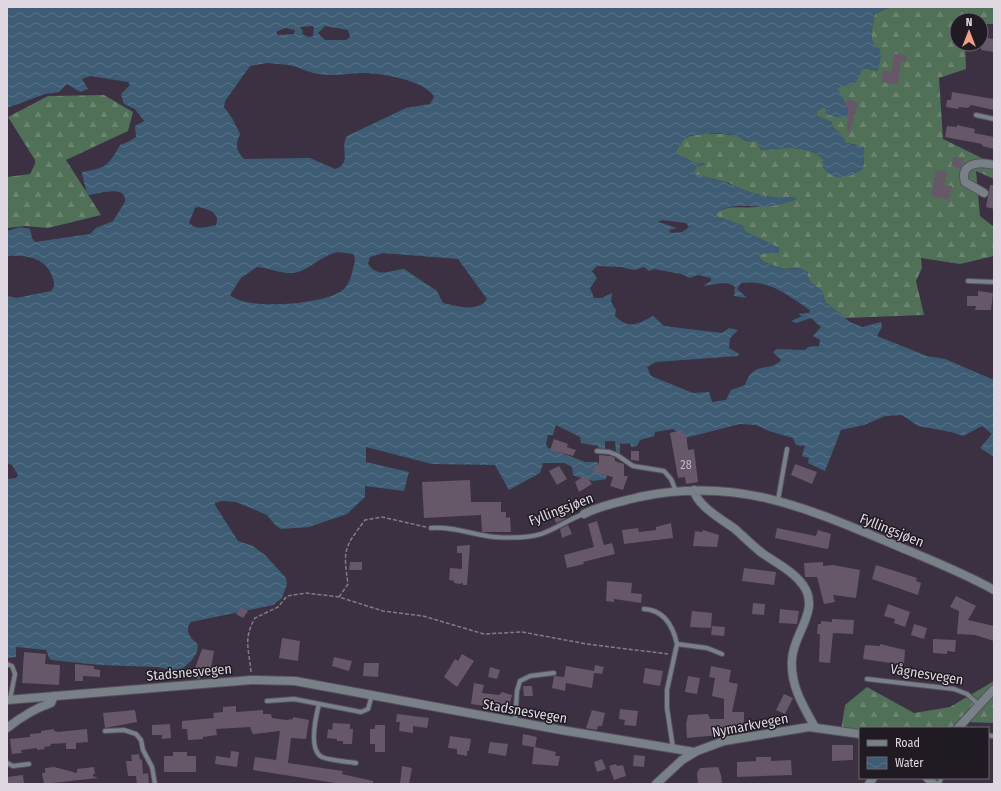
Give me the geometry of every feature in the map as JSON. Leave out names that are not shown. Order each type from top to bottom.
[{"type":"street","points":[[984,193],[965,182],[963,175],[964,170],[970,166],[980,163],[994,165]]},
{"type":"street","name":"Fyllingsjøen","points":[[584,514],[619,502],[676,491],[694,490],[740,493],[778,500],[819,513],[961,573],[994,590]]},
{"type":"street","name":"Nymarkvegen","points":[[694,490],[698,500],[710,511],[790,572],[802,584],[808,598],[808,612],[794,647],[791,664],[796,689],[815,727]]},
{"type":"street","name":"Stadsnesvegen","points":[[9,700],[252,680],[295,681],[515,722],[694,752]]},
{"type":"street","points":[[959,727],[978,704],[994,689]]},
{"type":"street","points":[[7,728],[23,715],[36,708],[51,703],[54,696]]},
{"type":"street","name":"Nymarkvegen","points":[[656,784],[665,781],[682,760],[694,752],[724,741],[815,727],[859,734]]},
{"type":"lane","points":[[976,115],[994,119]]},
{"type":"lane","points":[[968,281],[994,282]]},
{"type":"lane","points":[[778,500],[787,449]]},
{"type":"lane","points":[[598,451],[617,454],[633,466],[664,471],[671,479],[676,491]]},
{"type":"lane","name":"Fyllingsjøen","points":[[431,528],[458,529],[482,536],[528,536],[540,534],[584,514]]},
{"type":"lane","points":[[644,609],[657,611],[664,615],[676,636],[676,655],[667,695],[674,748]]},
{"type":"lane","points":[[677,644],[707,648],[722,654]]},
{"type":"lane","points":[[7,664],[12,666],[15,674],[9,700]]},
{"type":"lane","points":[[515,722],[516,691],[520,681],[530,676],[554,673]]},
{"type":"lane","name":"Vågnesvegen","points":[[867,679],[954,689],[967,694],[978,704]]},
{"type":"lane","points":[[266,701],[294,699],[361,712],[368,709],[373,695]]},
{"type":"lane","points":[[319,704],[314,746],[316,751],[322,757],[356,763]]},
{"type":"lane","points":[[105,731],[124,730],[136,734],[141,740],[143,750],[150,761],[155,784]]},
{"type":"lane","points":[[7,763],[13,766],[30,764]]},
{"type":"path","points":[[339,597],[348,584],[344,557],[349,542],[365,520],[382,517],[431,528]]},
{"type":"path","points":[[252,680],[246,641],[255,618],[278,607],[287,596],[306,593],[339,597],[383,611],[423,616],[484,634],[522,632],[587,644],[676,655]]},
{"type":"green space","points":[[890,7],[994,7],[994,24],[989,24],[989,12],[949,12],[949,52],[965,52],[966,69],[939,78],[943,139],[994,164],[994,179],[976,171],[980,216],[994,227],[994,256],[960,264],[921,258],[922,268],[916,281],[924,315],[845,318],[825,302],[822,291],[810,282],[807,275],[808,273],[799,268],[784,269],[763,262],[758,255],[765,253],[779,253],[779,248],[744,231],[743,226],[714,215],[724,209],[734,207],[756,207],[796,197],[778,198],[765,196],[742,190],[729,183],[693,174],[696,167],[705,164],[694,163],[675,152],[683,140],[688,137],[701,134],[726,134],[737,136],[746,141],[757,141],[761,150],[794,148],[810,151],[823,159],[823,168],[857,145],[846,143],[840,133],[816,115],[817,111],[824,107],[826,109],[836,87],[863,68],[878,71],[871,34],[875,14]]},
{"type":"green space","points":[[104,95],[133,112],[128,131],[66,160],[101,215],[48,228],[25,226],[7,228],[7,177],[30,174],[35,164],[35,160],[8,117],[48,96]]},
{"type":"green space","points":[[994,681],[994,723],[965,722],[962,727],[859,727],[859,739],[841,730],[845,705],[867,687],[914,713],[950,707]]},
{"type":"water","points":[[7,7],[890,7],[875,14],[871,34],[873,44],[880,49],[881,57],[878,71],[863,68],[855,84],[837,88],[853,116],[832,116],[825,113],[826,109],[824,107],[817,111],[816,115],[832,122],[833,128],[840,133],[846,143],[864,147],[864,164],[862,170],[847,177],[837,177],[823,168],[823,159],[810,151],[794,148],[761,150],[757,141],[747,141],[730,134],[712,133],[688,136],[684,139],[676,152],[694,163],[705,164],[696,167],[694,174],[770,197],[796,197],[796,200],[775,206],[734,206],[720,210],[714,215],[743,226],[745,231],[779,248],[779,253],[765,253],[758,255],[763,262],[784,269],[799,268],[809,272],[807,275],[810,282],[822,291],[825,302],[850,322],[862,327],[881,322],[882,327],[877,336],[927,356],[945,359],[994,380],[994,457],[980,448],[992,434],[982,426],[963,436],[951,432],[918,426],[902,415],[885,416],[864,425],[841,430],[825,471],[808,463],[809,458],[802,456],[805,446],[796,445],[793,438],[769,431],[756,425],[740,424],[685,438],[673,429],[655,432],[654,436],[640,440],[637,446],[631,447],[630,443],[621,444],[620,442],[620,454],[616,452],[615,441],[605,441],[605,450],[598,449],[598,446],[581,443],[580,437],[556,425],[553,435],[548,435],[546,444],[548,448],[585,462],[597,462],[607,475],[606,479],[593,481],[575,476],[573,475],[572,467],[565,463],[543,463],[540,473],[509,490],[495,465],[432,464],[366,447],[366,462],[409,472],[404,491],[365,486],[365,497],[347,514],[309,527],[281,529],[275,525],[267,515],[236,502],[222,501],[215,503],[238,541],[253,546],[266,556],[286,578],[287,584],[282,598],[273,605],[191,622],[188,631],[192,639],[197,643],[197,652],[186,666],[179,671],[157,667],[101,665],[51,660],[46,650],[16,647],[16,657],[7,658],[7,479],[16,478],[18,475],[12,465],[7,463],[7,296],[16,298],[51,291],[54,284],[49,270],[45,265],[34,258],[7,256],[7,231],[20,227],[30,229],[32,238],[35,242],[90,234],[96,228],[113,221],[125,202],[124,196],[121,193],[111,191],[89,195],[87,194],[82,172],[106,165],[120,145],[136,137],[135,126],[144,121],[135,109],[124,104],[121,94],[130,85],[128,82],[90,76],[82,79],[88,89],[80,92],[67,84],[59,92],[45,94],[7,108]],"holes":[[[325,26],[348,30],[350,37],[346,40],[325,40],[318,33]],[[300,27],[314,27],[313,36],[309,37],[302,34],[303,31]],[[285,28],[295,30],[294,34],[278,35],[276,32]],[[268,63],[289,65],[325,75],[364,73],[392,76],[422,86],[430,91],[434,97],[430,104],[406,108],[347,136],[344,145],[345,159],[343,163],[335,169],[310,158],[244,159],[239,153],[237,147],[237,141],[240,134],[232,118],[224,107],[225,101],[250,66]],[[198,207],[212,212],[217,217],[216,225],[199,228],[189,223],[195,208]],[[662,220],[686,223],[689,227],[682,232],[671,233],[669,230],[677,228],[658,222]],[[338,252],[353,254],[355,259],[348,284],[343,290],[331,296],[317,300],[284,304],[267,304],[239,300],[230,295],[241,278],[257,267],[294,273],[303,270],[327,256]],[[383,253],[458,259],[487,299],[478,306],[473,307],[460,307],[443,303],[437,291],[404,269],[384,272],[372,269],[368,264],[370,257]],[[597,266],[620,267],[634,270],[644,267],[649,271],[654,269],[681,274],[690,278],[698,275],[711,278],[711,281],[703,286],[728,283],[735,287],[734,296],[747,298],[737,289],[741,283],[761,283],[778,289],[810,310],[809,313],[798,314],[802,316],[791,321],[796,323],[811,318],[821,327],[813,336],[820,340],[819,346],[808,347],[805,350],[777,349],[773,352],[781,360],[777,364],[752,372],[745,385],[731,390],[726,400],[712,402],[709,392],[693,393],[651,376],[647,367],[656,362],[738,356],[739,354],[729,348],[730,338],[738,330],[729,328],[722,333],[664,326],[653,316],[638,323],[625,323],[615,316],[616,310],[611,302],[612,293],[602,298],[594,298],[590,288],[597,278],[592,271]]]},
{"type":"building","points":[[989,38],[994,39],[994,52],[989,51]]},
{"type":"building","points":[[894,54],[906,55],[906,62],[901,62],[898,84],[881,82],[883,70],[892,72]]},
{"type":"building","points":[[952,92],[994,99],[994,110],[971,105],[968,108],[959,107],[958,109],[946,107],[947,100],[951,100]]},
{"type":"building","points":[[847,99],[858,102],[850,132],[847,131],[848,107],[845,107]]},
{"type":"building","points":[[957,125],[975,129],[974,133],[994,137],[994,149],[982,146],[982,144],[945,137],[947,126],[957,127]]},
{"type":"building","points":[[954,157],[964,159],[960,169],[951,166]]},
{"type":"building","points":[[936,170],[947,172],[944,185],[952,186],[949,199],[931,196]]},
{"type":"building","points":[[990,185],[994,185],[994,209],[986,207]]},
{"type":"building","points":[[978,291],[993,293],[991,310],[975,310],[976,306],[967,306],[967,296],[978,296]]},
{"type":"building","points":[[682,430],[683,434],[686,433],[688,450],[694,449],[698,482],[686,484],[685,477],[678,478],[670,433]]},
{"type":"building","points":[[554,439],[568,444],[567,447],[576,450],[573,456],[550,450]]},
{"type":"building","points":[[631,451],[639,451],[639,461],[631,460]]},
{"type":"building","points":[[599,455],[611,456],[615,458],[615,461],[624,464],[624,476],[628,476],[623,490],[610,486],[613,477],[593,472],[595,465],[599,466]]},
{"type":"building","points":[[795,464],[817,472],[812,484],[791,475]]},
{"type":"building","points":[[559,466],[567,479],[557,485],[549,471]]},
{"type":"building","points":[[585,475],[592,484],[579,492],[575,482]]},
{"type":"building","points":[[470,480],[471,502],[501,502],[501,512],[506,512],[506,518],[510,517],[511,532],[482,532],[481,515],[424,518],[422,482]]},
{"type":"building","points":[[562,514],[565,519],[556,523],[554,518]]},
{"type":"building","points":[[597,521],[604,545],[612,543],[615,554],[583,562],[584,564],[567,568],[564,555],[594,547],[588,524]]},
{"type":"building","points":[[671,523],[673,538],[624,544],[622,530],[638,528],[639,532],[656,530],[656,527]]},
{"type":"building","points":[[568,525],[572,534],[562,538],[560,529]]},
{"type":"building","points":[[777,528],[816,536],[818,530],[831,534],[828,549],[775,538]]},
{"type":"building","points":[[703,530],[719,535],[717,547],[693,546],[695,531],[702,532]]},
{"type":"building","points":[[470,545],[467,585],[463,585],[462,582],[461,584],[454,583],[454,581],[449,580],[450,568],[462,569],[462,553],[457,553],[457,546]]},
{"type":"building","points":[[350,562],[362,562],[362,570],[349,570]]},
{"type":"building","points":[[823,562],[823,566],[833,565],[860,570],[856,598],[833,595],[835,602],[824,604],[817,577],[805,577],[804,563]]},
{"type":"building","points":[[876,565],[917,578],[916,581],[921,583],[918,595],[872,579]]},
{"type":"building","points":[[744,568],[776,572],[774,585],[742,581]]},
{"type":"building","points":[[607,581],[632,583],[631,593],[642,594],[641,603],[614,599],[614,602],[606,601]]},
{"type":"building","points":[[956,596],[976,606],[968,620],[994,626],[994,641],[975,635],[957,634],[959,611],[950,607]]},
{"type":"building","points":[[753,603],[765,604],[764,615],[752,614]]},
{"type":"building","points":[[888,604],[910,612],[905,627],[894,623],[895,619],[884,616]]},
{"type":"building","points":[[241,607],[248,611],[243,618],[236,614]]},
{"type":"building","points":[[780,609],[799,611],[797,624],[779,623]]},
{"type":"building","points":[[692,611],[712,613],[711,628],[690,627]]},
{"type":"building","points":[[832,619],[854,620],[853,634],[833,633],[830,663],[819,662],[820,634],[817,634],[818,624],[821,624],[821,621],[832,622]]},
{"type":"building","points":[[914,624],[927,628],[924,639],[911,635]]},
{"type":"building","points":[[712,626],[725,627],[724,636],[711,635]]},
{"type":"building","points":[[282,638],[300,641],[298,661],[279,658]]},
{"type":"building","points":[[933,639],[956,640],[955,652],[947,651],[947,654],[933,653]]},
{"type":"building","points":[[880,644],[905,650],[904,665],[863,659],[865,645],[880,646]]},
{"type":"building","points":[[202,649],[214,651],[210,674],[202,671],[200,679],[186,676],[188,669],[194,671]]},
{"type":"building","points":[[24,652],[46,654],[45,664],[60,665],[59,685],[22,683]]},
{"type":"building","points":[[462,654],[474,661],[457,687],[444,677],[455,659],[458,661]]},
{"type":"building","points":[[334,657],[352,661],[349,671],[332,666]]},
{"type":"building","points":[[364,663],[379,663],[378,677],[363,676]]},
{"type":"building","points":[[75,664],[94,666],[94,669],[100,670],[100,677],[83,676],[83,681],[75,681]]},
{"type":"building","points":[[595,665],[604,667],[602,674],[594,673],[592,688],[566,683],[565,691],[552,688],[554,676],[564,677],[566,666],[594,671]]},
{"type":"building","points":[[711,666],[731,670],[729,682],[738,684],[732,712],[744,712],[744,723],[740,726],[741,733],[687,738],[686,724],[688,715],[708,714],[710,719],[724,719],[724,699],[712,696],[715,678],[709,677]]},
{"type":"building","points":[[490,667],[500,670],[497,679],[488,677]]},
{"type":"building","points":[[645,668],[663,671],[660,686],[643,683]]},
{"type":"building","points":[[688,676],[700,678],[697,694],[685,692]]},
{"type":"building","points":[[474,683],[484,685],[482,693],[499,695],[502,692],[512,695],[509,707],[486,701],[485,706],[471,704]]},
{"type":"building","points":[[523,686],[532,686],[533,696],[524,696]]},
{"type":"building","points":[[784,694],[793,698],[785,714],[776,710]]},
{"type":"building","points":[[236,706],[236,712],[263,710],[263,714],[271,714],[272,718],[286,720],[293,719],[293,717],[309,720],[306,739],[291,738],[288,763],[343,771],[342,774],[373,781],[373,784],[342,784],[253,770],[255,757],[276,760],[280,731],[253,734],[250,727],[216,729],[217,735],[203,737],[203,739],[188,740],[187,729],[182,729],[182,721],[214,718],[213,713],[223,712],[223,707]]},
{"type":"building","points":[[620,709],[638,711],[636,726],[624,725],[625,720],[619,719]]},
{"type":"building","points":[[135,710],[137,722],[105,728],[103,713]]},
{"type":"building","points":[[592,710],[605,713],[602,726],[598,726],[597,730],[586,728]]},
{"type":"building","points":[[397,714],[429,718],[427,728],[413,726],[413,733],[399,731],[400,722],[396,722]]},
{"type":"building","points":[[333,723],[350,724],[350,729],[353,729],[352,744],[343,744],[343,741],[327,738],[328,729],[332,730]]},
{"type":"building","points":[[170,724],[171,738],[162,739],[162,735],[152,735],[152,725]]},
{"type":"building","points":[[375,725],[385,725],[385,752],[375,752],[375,744],[370,744],[370,729],[375,729]]},
{"type":"building","points":[[54,729],[54,731],[58,732],[87,729],[88,742],[76,743],[76,749],[66,749],[66,743],[50,744],[51,746],[44,747],[45,749],[37,750],[37,748],[21,750],[22,753],[12,754],[10,739],[30,737],[30,734],[41,733],[41,731]]},
{"type":"building","points":[[523,734],[537,737],[535,747],[556,752],[555,756],[560,756],[558,766],[532,764],[534,747],[522,745]]},
{"type":"building","points":[[450,736],[471,739],[467,756],[457,754],[457,749],[448,748]]},
{"type":"building","points":[[490,742],[508,744],[506,756],[488,753]]},
{"type":"building","points":[[832,745],[853,745],[853,760],[832,761]]},
{"type":"building","points":[[231,751],[239,752],[237,767],[215,764],[216,756],[230,758]]},
{"type":"building","points":[[173,752],[187,752],[187,756],[196,756],[196,772],[164,772],[164,756],[173,756]]},
{"type":"building","points":[[139,754],[140,760],[142,759],[143,774],[148,773],[149,784],[137,784],[136,776],[128,776],[126,761],[132,761],[131,755]]},
{"type":"building","points":[[634,755],[645,756],[644,767],[633,766]]},
{"type":"building","points":[[756,757],[771,757],[771,761],[791,760],[792,775],[737,777],[737,762],[756,761]]},
{"type":"building","points":[[602,759],[606,769],[597,772],[594,762]]},
{"type":"building","points":[[616,764],[617,766],[623,765],[626,776],[614,780],[609,766]]},
{"type":"building","points":[[402,766],[412,768],[409,784],[400,784]]},
{"type":"building","points":[[54,767],[77,773],[77,769],[94,767],[95,774],[93,774],[93,776],[98,778],[44,784],[42,773],[45,773],[45,768]]},
{"type":"building","points":[[718,767],[722,784],[698,784],[697,773],[700,768]]},
{"type":"building","points":[[23,775],[24,784],[8,784],[7,777]]}]
